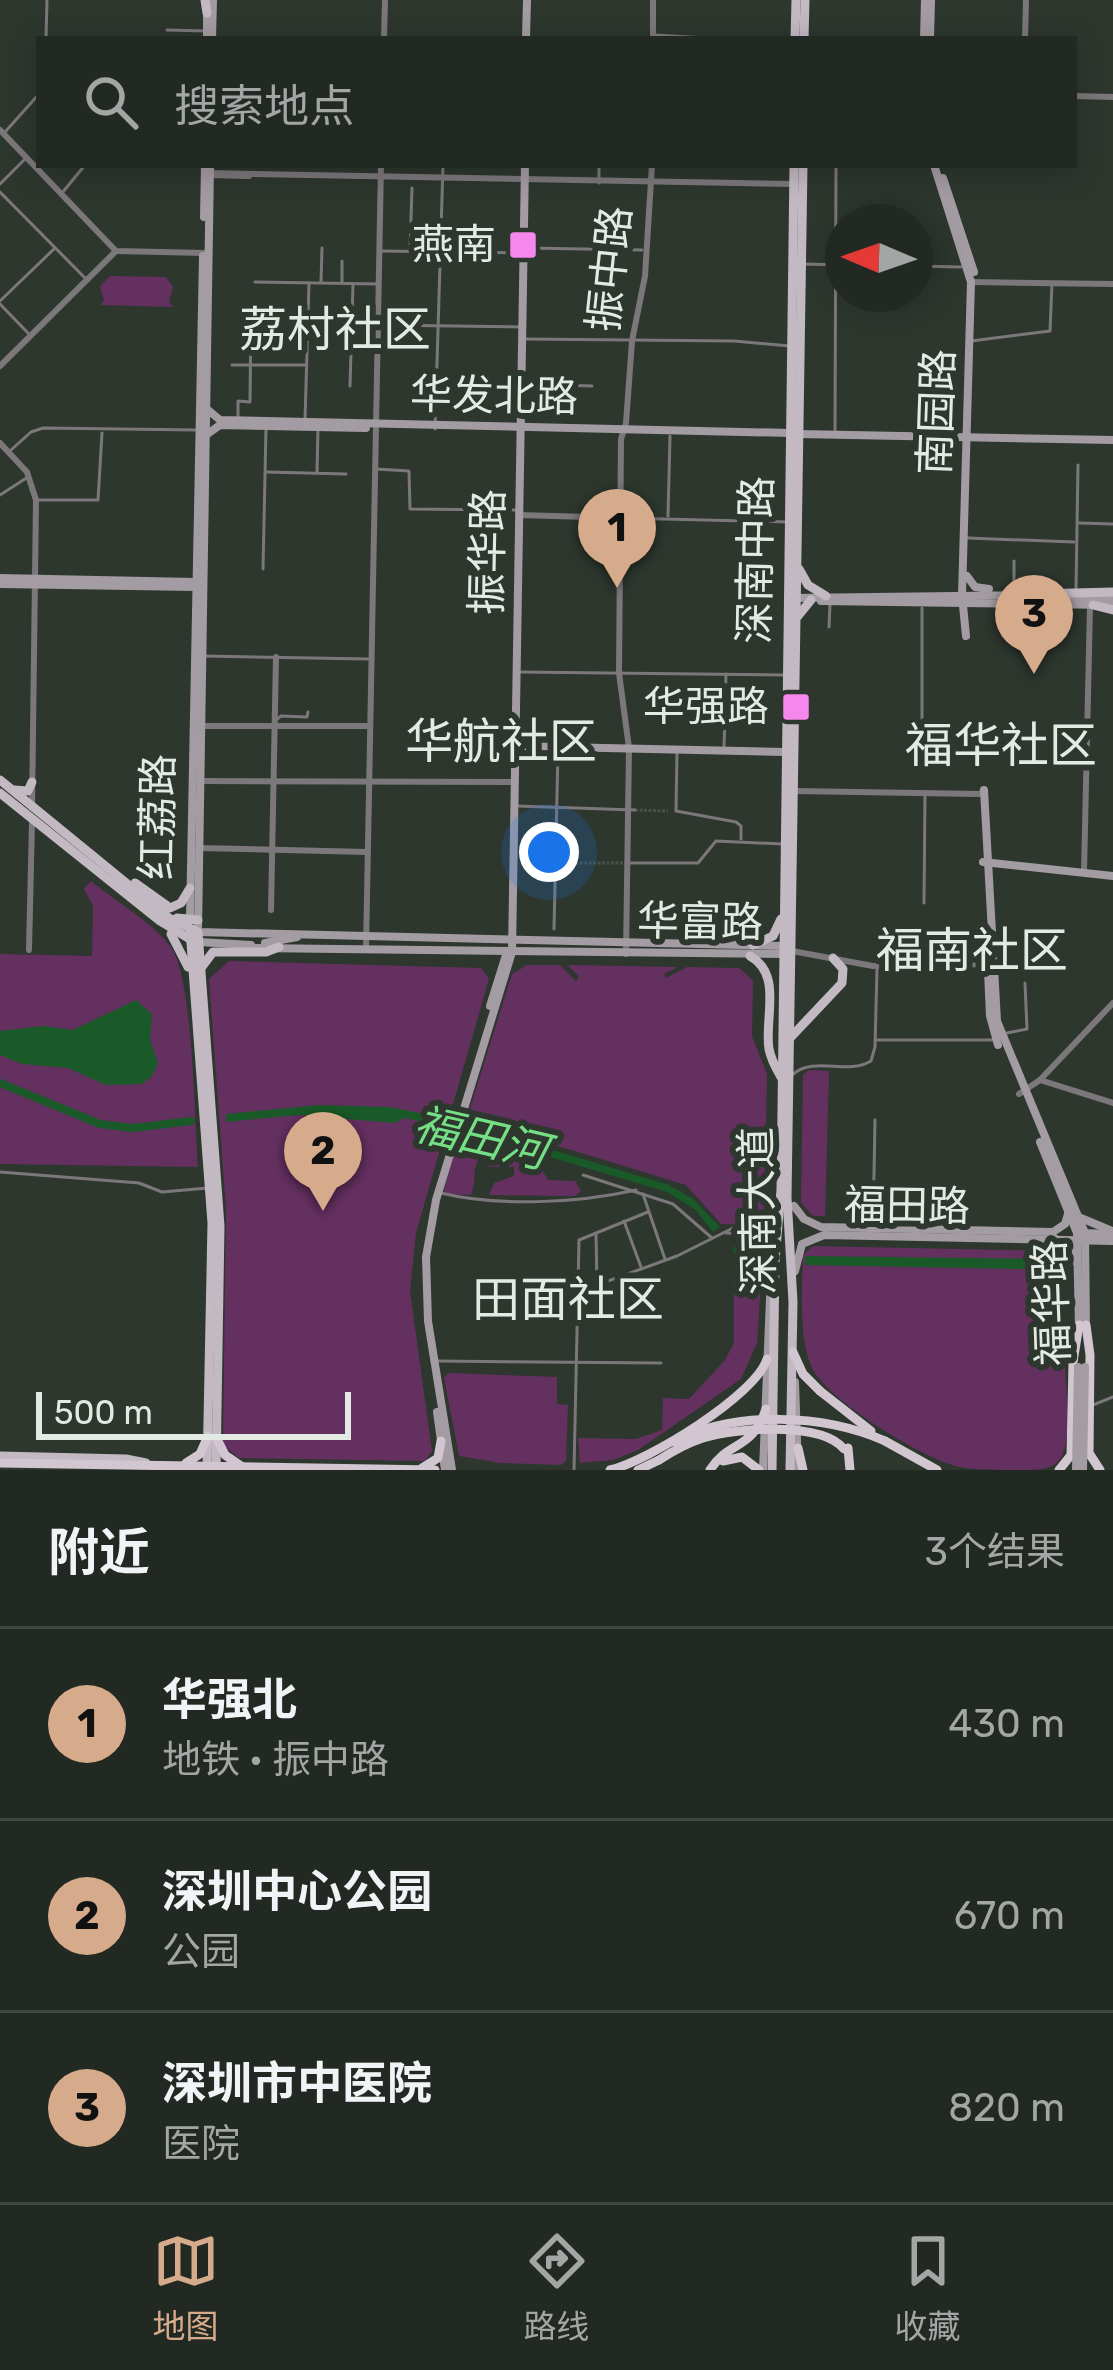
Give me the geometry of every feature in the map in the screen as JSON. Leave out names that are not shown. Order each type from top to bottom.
[{"type":"highway","points":[[1082,1325],[1088,1446],[1100,1470]]},
{"type":"highway","points":[[1059,1470],[1071,1455],[1082,1325]]},
{"type":"highway","points":[[793,1352],[802,1374],[820,1391],[885,1441],[937,1470]]},
{"type":"highway","points":[[638,1470],[752,1383],[767,1359]]},
{"type":"highway","points":[[713,1470],[719,1457],[755,1435],[766,1409]]},
{"type":"highway","points":[[674,1442],[729,1424],[795,1422],[836,1425],[885,1441]]},
{"type":"highway","points":[[795,1422],[834,1434],[846,1449],[848,1470]]},
{"type":"highway","points":[[610,1470],[702,1438],[745,1431],[809,1433],[836,1440],[846,1449]]},
{"type":"highway","points":[[179,1466],[200,1454],[213,1437],[228,1458],[246,1468]]},
{"type":"highway","points":[[419,1469],[438,1458],[441,1441]]},
{"type":"highway","points":[[1071,1444],[1078,1451],[1088,1446]]},
{"type":"highway","points":[[797,1470],[798,1448]]},
{"type":"highway","points":[[713,1470],[738,1457],[766,1470]]},
{"type":"highway","points":[[0,1460],[436,1470]]},
{"type":"main road","points":[[209,0],[209,36]]},
{"type":"main road","points":[[209,0],[209,36]]},
{"type":"main road","points":[[526,36],[527,0]]},
{"type":"main road","points":[[927,36],[928,0]]},
{"type":"main road","points":[[800,36],[801,5]]},
{"type":"main road","name":"振华路","points":[[509,952],[525,168]]},
{"type":"main road","name":"深南中路","points":[[787,951],[797,595],[791,346],[797,168]]},
{"type":"main road","name":"深南中路","points":[[787,951],[785,752],[801,264],[798,168]]},
{"type":"main road","name":"南园路","points":[[938,168],[973,282]]},
{"type":"main road","name":"南园路","points":[[938,168],[973,282],[964,597]]},
{"type":"main road","name":"红荔路","points":[[208,170],[190,888],[209,1188],[213,1437]]},
{"type":"main road","name":"红荔路","points":[[202,433],[206,253]]},
{"type":"main road","name":"华发北路","points":[[206,402],[214,418],[375,426]]},
{"type":"main road","name":"华发北路","points":[[202,433],[218,425],[793,434]]},
{"type":"main road","name":"华发北路","points":[[624,431],[793,434]]},
{"type":"main road","points":[[793,434],[1113,440]]},
{"type":"main road","name":"南园路","points":[[965,577],[969,438]]},
{"type":"main road","points":[[797,564],[808,585],[828,598]]},
{"type":"main road","points":[[944,595],[957,590],[965,577],[977,588],[1014,594]]},
{"type":"main road","points":[[0,581],[197,585]]},
{"type":"main road","name":"红荔路","points":[[194,935],[201,656],[197,585]]},
{"type":"main road","points":[[981,598],[1076,592],[1105,603]]},
{"type":"main road","points":[[1036,594],[1105,603]]},
{"type":"main road","points":[[788,605],[797,595],[922,602],[964,597]]},
{"type":"main road","points":[[796,621],[811,600],[828,598],[944,595],[1105,603]]},
{"type":"main road","points":[[964,597],[966,636]]},
{"type":"main road","points":[[514,746],[785,752]]},
{"type":"main road","points":[[0,779],[32,819],[194,935]]},
{"type":"main road","points":[[14,795],[28,791],[32,782]]},
{"type":"main road","name":"福华路","points":[[981,792],[998,1037],[1081,1236],[1079,1470]]},
{"type":"main road","points":[[0,793],[32,805],[160,921],[181,947],[196,978]]},
{"type":"main road","points":[[986,862],[1113,876]]},
{"type":"main road","points":[[105,870],[170,908],[181,903],[190,888]]},
{"type":"main road","points":[[785,902],[775,934],[751,950],[765,969],[770,989],[769,1049],[785,1083]]},
{"type":"main road","points":[[160,921],[194,935]]},
{"type":"main road","name":"华富路","points":[[194,935],[301,936],[509,952],[787,951]]},
{"type":"main road","name":"华富路","points":[[194,935],[279,947],[510,940],[626,948]]},
{"type":"main road","name":"华富路","points":[[255,946],[301,936]]},
{"type":"main road","points":[[196,978],[213,952],[266,952],[279,947]]},
{"type":"main road","points":[[484,951],[496,958],[500,974]]},
{"type":"main road","points":[[770,989],[787,951]]},
{"type":"main road","name":"深南大道","points":[[787,951],[791,1037],[785,1083],[797,1470]]},
{"type":"main road","name":"深南大道","points":[[766,1470],[772,1452],[787,951]]},
{"type":"main road","points":[[448,1470],[422,1311],[427,1217],[509,952]]},
{"type":"main road","points":[[459,1114],[509,952]]},
{"type":"main road","points":[[791,1037],[842,983],[843,968],[832,958]]},
{"type":"main road","name":"红荔路","points":[[196,978],[220,1217],[212,1468]]},
{"type":"main road","points":[[448,1470],[425,1274],[429,1228],[452,1138]]},
{"type":"main road","points":[[788,1150],[794,1206],[792,1283]]},
{"type":"main road","name":"福田路","points":[[794,1206],[816,1226],[873,1232]]},
{"type":"main road","points":[[1072,1210],[1112,1237],[1096,1248],[1083,1270],[1070,1250],[1051,1235],[1065,1224],[1072,1210]]},
{"type":"main road","name":"福田路","points":[[795,1271],[800,1247],[824,1234],[1112,1237]]},
{"type":"main road","points":[[766,1470],[770,1280],[775,1260]]},
{"type":"main road","points":[[776,1315],[779,1298],[787,1297],[793,1331]]},
{"type":"main road","points":[[793,1352],[798,1448]]},
{"type":"street","points":[[46,36],[47,0]]},
{"type":"street","points":[[384,36],[385,0]]},
{"type":"street","points":[[653,0],[653,36]]},
{"type":"street","points":[[1025,36],[1026,0]]},
{"type":"street","points":[[167,30],[209,36]]},
{"type":"street","points":[[1077,96],[1113,97]]},
{"type":"street","points":[[36,97],[2,132],[116,251],[206,253]]},
{"type":"street","points":[[0,184],[26,158]]},
{"type":"street","points":[[61,194],[83,168]]},
{"type":"street","points":[[435,427],[443,168]]},
{"type":"street","points":[[599,168],[599,181]]},
{"type":"street","name":"振中路","points":[[626,948],[631,809],[619,673],[620,482],[652,168]]},
{"type":"street","points":[[836,168],[836,204]]},
{"type":"street","points":[[208,170],[794,184]]},
{"type":"street","points":[[366,944],[381,173]]},
{"type":"street","points":[[650,182],[785,187],[798,197]]},
{"type":"street","points":[[410,251],[412,188]]},
{"type":"street","points":[[0,192],[87,280]]},
{"type":"street","points":[[30,336],[0,302],[55,248]]},
{"type":"street","points":[[321,284],[322,248]]},
{"type":"street","points":[[379,251],[647,250]]},
{"type":"street","points":[[0,366],[116,251]]},
{"type":"street","points":[[342,262],[342,284]]},
{"type":"street","points":[[801,264],[825,265]]},
{"type":"street","points":[[933,266],[967,267]]},
{"type":"street","points":[[255,282],[378,284]]},
{"type":"street","points":[[973,282],[1113,284]]},
{"type":"street","points":[[305,422],[309,283]]},
{"type":"street","points":[[350,386],[353,284]]},
{"type":"street","points":[[971,341],[1050,331],[1052,284]]},
{"type":"street","points":[[238,420],[238,401],[250,402],[251,311]]},
{"type":"street","points":[[835,434],[836,312]]},
{"type":"street","points":[[377,325],[522,327]]},
{"type":"street","points":[[522,339],[791,346]]},
{"type":"street","points":[[232,365],[307,365]]},
{"type":"street","points":[[521,384],[592,386]]},
{"type":"street","points":[[263,569],[266,426]]},
{"type":"street","points":[[317,473],[318,427]]},
{"type":"street","points":[[9,452],[39,429],[202,433]]},
{"type":"street","points":[[36,500],[98,500],[102,430]]},
{"type":"street","points":[[668,519],[670,434]]},
{"type":"street","points":[[0,443],[30,476],[36,500],[29,950]]},
{"type":"street","points":[[1076,592],[1078,465]]},
{"type":"street","points":[[374,469],[409,471],[410,509],[789,522]]},
{"type":"street","points":[[265,472],[346,474]]},
{"type":"street","points":[[0,495],[30,476]]},
{"type":"street","points":[[1077,523],[1113,524]]},
{"type":"street","points":[[968,538],[1077,542]]},
{"type":"street","points":[[1014,561],[1014,594]]},
{"type":"street","points":[[828,598],[830,627]]},
{"type":"street","points":[[922,602],[922,738]]},
{"type":"street","points":[[1084,872],[1105,603]]},
{"type":"street","points":[[201,656],[370,658]]},
{"type":"street","points":[[271,910],[276,657]]},
{"type":"street","points":[[516,672],[787,675]]},
{"type":"street","points":[[724,750],[726,674]]},
{"type":"street","points":[[275,723],[281,716],[307,717],[308,712]]},
{"type":"street","points":[[200,725],[369,726]]},
{"type":"street","points":[[554,929],[559,746]]},
{"type":"street","points":[[676,811],[677,749]]},
{"type":"street","points":[[198,781],[513,782]]},
{"type":"street","points":[[794,789],[981,792]]},
{"type":"street","points":[[794,789],[981,792]]},
{"type":"street","points":[[924,902],[925,793]]},
{"type":"street","points":[[513,806],[631,809]]},
{"type":"street","points":[[668,811],[736,822],[741,826],[741,841]]},
{"type":"street","points":[[628,863],[698,863],[714,842],[784,844]]},
{"type":"street","points":[[198,848],[367,852]]},
{"type":"street","points":[[787,951],[877,966],[991,964]]},
{"type":"street","points":[[785,1083],[806,1066],[863,1066],[873,1058],[877,966]]},
{"type":"street","points":[[875,1040],[988,1042],[1027,1029],[1025,983]]},
{"type":"street","points":[[1021,1093],[1040,1080],[1113,1003]]},
{"type":"street","points":[[1040,1080],[1113,1103]]},
{"type":"street","points":[[873,1232],[875,1120]]},
{"type":"street","points":[[0,1172],[139,1183],[162,1192],[209,1188]]},
{"type":"street","points":[[583,1175],[673,1204],[707,1238],[714,1238]]},
{"type":"street","points":[[438,1192],[467,1198],[578,1200],[639,1191]]},
{"type":"street","points":[[639,1191],[665,1260]]},
{"type":"street","points":[[574,1470],[579,1240],[648,1212]]},
{"type":"street","points":[[624,1221],[641,1269]]},
{"type":"street","points":[[578,1315],[597,1285],[596,1232]]},
{"type":"street","points":[[578,1292],[729,1232],[777,1233]]},
{"type":"street","points":[[578,1279],[589,1288],[588,1296]]},
{"type":"street","points":[[578,1292],[588,1296]]},
{"type":"street","points":[[434,1361],[661,1363]]},
{"type":"street","points":[[1089,1405],[1113,1396]]},
{"type":"shaded area","points":[[110,276],[166,277],[173,287],[169,302],[173,307],[101,305],[100,286]]},
{"type":"shaded area","points":[[91,881],[153,928],[178,963],[192,1051],[198,1167],[0,1164],[0,954],[92,956],[93,906],[84,889]]},
{"type":"shaded area","points":[[229,961],[481,968],[489,979],[416,1233],[410,1291],[432,1451],[425,1461],[239,1458],[223,1445],[226,1209],[209,979]]},
{"type":"shaded area","points":[[527,965],[560,965],[576,981],[579,976],[567,965],[678,967],[664,974],[666,978],[687,967],[739,968],[753,980],[752,1036],[767,1074],[761,1225],[721,1224],[686,1185],[499,1128],[465,1124],[512,974]]},
{"type":"shaded area","points":[[136,1000],[152,1014],[150,1040],[158,1063],[142,1084],[106,1085],[68,1068],[22,1064],[0,1055],[0,1031],[43,1026],[73,1030]]},
{"type":"shaded area","points":[[809,1070],[829,1071],[825,1216],[813,1216],[801,1203],[803,1075]]},
{"type":"shaded area","points":[[318,1105],[390,1107],[448,1119],[446,1126],[404,1118],[395,1123],[299,1115],[226,1122],[226,1114]]},
{"type":"shaded area","points":[[466,1124],[669,1185],[693,1199],[720,1227],[713,1232],[696,1210],[667,1192],[464,1131]]},
{"type":"shaded area","points":[[458,1134],[540,1166],[548,1180],[575,1181],[581,1191],[575,1196],[489,1195],[494,1183],[514,1176],[514,1167],[490,1167],[480,1158],[471,1195],[443,1194]]},
{"type":"shaded area","points":[[813,1246],[1060,1251],[1064,1255],[1061,1319],[1067,1410],[1059,1461],[1035,1470],[959,1467],[902,1441],[841,1400],[815,1373],[806,1348],[803,1255]]},
{"type":"shaded area","points":[[1065,1255],[1064,1270],[805,1265],[805,1256],[1054,1259]]},
{"type":"shaded area","points":[[734,1256],[762,1266],[757,1343],[741,1379],[638,1450],[613,1460],[580,1463],[578,1438],[636,1439],[662,1430],[663,1398],[689,1399],[725,1360],[734,1343]]},
{"type":"shaded area","points":[[448,1373],[557,1377],[557,1404],[568,1405],[566,1461],[561,1465],[500,1463],[459,1456],[444,1378]]},
{"type":"waterway","name":"福田河","points":[[0,1083],[100,1124],[133,1128],[191,1121]]},
{"type":"waterway","name":"福田河","points":[[437,1120],[475,1130]]},
{"type":"waterway","name":"福田河","points":[[737,1250],[761,1261]]},
{"type":"tunnel","points":[[635,810],[668,811]]},
{"type":"tunnel","points":[[557,863],[626,863]]},
{"type":"place","name":"燕南","points":[[523,245]]},
{"type":"place","name":"华强北","points":[[617,588]]},
{"type":"place","name":"深圳市中医院","points":[[1034,674]]},
{"type":"place","name":"华强路","points":[[796,707]]},
{"type":"place","name":"深圳中心公园","points":[[323,1211]]},
{"type":"district","name":"荔村社区","points":[[335,329]]},
{"type":"district","name":"华航社区","points":[[501,741]]},
{"type":"district","name":"福华社区","points":[[1001,745]]},
{"type":"district","name":"福南社区","points":[[972,950]]},
{"type":"district","name":"田面社区","points":[[568,1299]]}]
